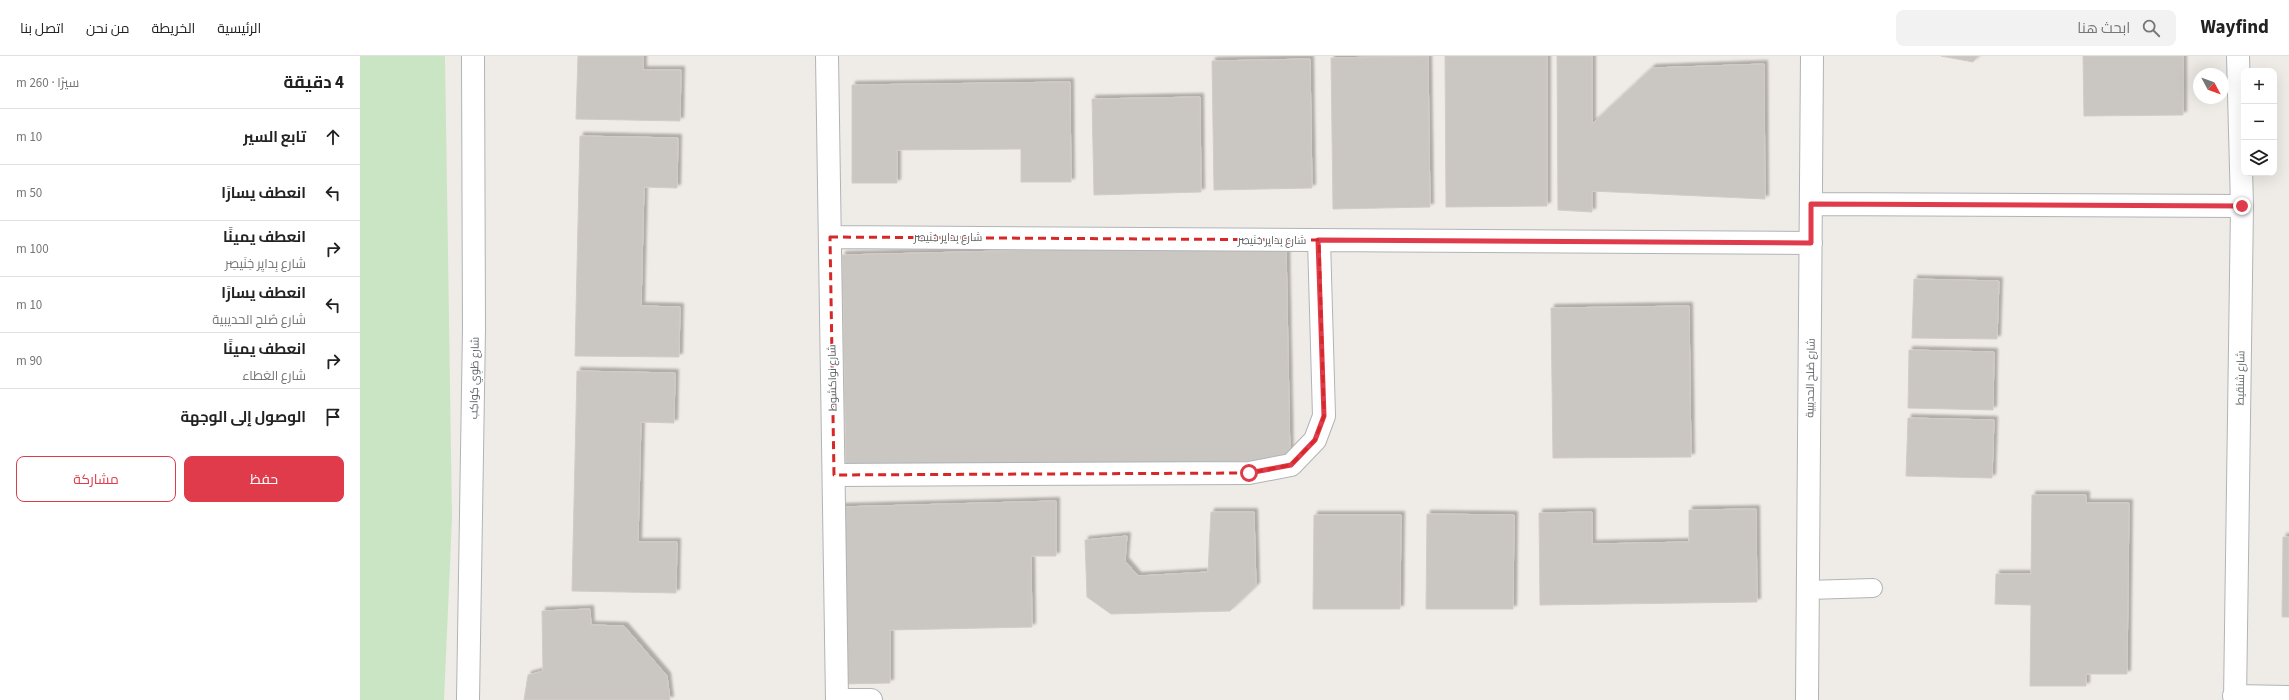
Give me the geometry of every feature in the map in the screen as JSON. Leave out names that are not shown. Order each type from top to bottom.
[{"type":"street","name":"شارع طَوِي كِواكِب","points":[[468,700],[474,329],[473,56]]},
{"type":"street","name":"شارع نواكشوط","points":[[827,56],[837,700]]},
{"type":"street","name":"شارع صُلح الحديبية","points":[[1806,700],[1812,56]]},
{"type":"street","name":"شارع شنقيط","points":[[2234,698],[2242,206],[2238,56]]},
{"type":"street","points":[[1811,204],[2242,206]]},
{"type":"street","name":"شارع بِدايِر خِنَيصِر","points":[[830,237],[1811,243]]},
{"type":"street","points":[[834,475],[1249,473],[1291,465],[1315,440],[1324,416],[1318,240]]},
{"type":"street","points":[[2234,698],[2289,697]]},
{"type":"street","points":[[837,700],[871,700]]},
{"type":"lane","points":[[1808,590],[1873,588]]},
{"type":"highlighted area","points":[[830,237],[1319,240],[1324,416],[1315,440],[1291,465],[1249,473],[834,475]]},
{"type":"green space","points":[[360,56],[445,56],[452,519],[444,700],[360,700]]},
{"type":"building","points":[[578,56],[643,56],[643,70],[681,70],[680,121],[576,119]]},
{"type":"building","points":[[1428,56],[1430,207],[1333,209],[1331,58]]},
{"type":"building","points":[[1445,56],[1547,56],[1547,206],[1446,207]]},
{"type":"building","points":[[1557,56],[1592,56],[1592,124],[1652,68],[1764,64],[1765,199],[1592,191],[1592,212],[1558,210]]},
{"type":"building","points":[[1941,56],[1978,56],[1973,62]]},
{"type":"building","points":[[2083,56],[2183,56],[2183,115],[2084,116]]},
{"type":"building","points":[[1310,59],[1312,188],[1214,190],[1212,61]]},
{"type":"building","points":[[1070,82],[1071,182],[1021,182],[1021,149],[897,150],[897,183],[852,183],[852,85]]},
{"type":"building","points":[[1200,97],[1201,192],[1094,195],[1092,99]]},
{"type":"building","points":[[580,136],[678,138],[677,188],[644,187],[641,306],[680,307],[679,357],[575,356]]},
{"type":"building","points":[[1286,244],[1290,460],[846,470],[842,255]]},
{"type":"building","points":[[1914,279],[1999,281],[1997,339],[1912,338]]},
{"type":"building","points":[[1689,306],[1691,457],[1553,458],[1551,308]]},
{"type":"building","points":[[1909,350],[1994,352],[1993,410],[1908,408]]},
{"type":"building","points":[[577,371],[675,373],[674,423],[641,422],[638,542],[677,542],[676,593],[572,591]]},
{"type":"building","points":[[1908,418],[1994,420],[1992,478],[1906,476]]},
{"type":"building","points":[[2032,495],[2086,495],[2086,503],[2129,503],[2127,674],[2086,674],[2086,686],[2030,686],[2031,605],[1995,604],[1996,574],[2031,574]]},
{"type":"building","points":[[1056,501],[1056,556],[1031,556],[1032,627],[890,630],[890,683],[843,684],[839,507]]},
{"type":"building","points":[[1756,509],[1757,602],[1540,605],[1539,513],[1592,512],[1592,544],[1689,542],[1689,510]]},
{"type":"building","points":[[1211,512],[1254,512],[1256,586],[1230,611],[1111,614],[1087,597],[1085,540],[1127,536],[1125,561],[1138,576],[1208,572]]},
{"type":"building","points":[[1427,514],[1514,515],[1513,609],[1426,609]]},
{"type":"building","points":[[1314,515],[1401,515],[1400,609],[1313,609]]},
{"type":"building","points":[[2283,537],[2289,537],[2289,617],[2282,617]]},
{"type":"building","points":[[590,609],[591,625],[624,626],[667,676],[670,700],[524,700],[528,675],[543,671],[542,611]]},
{"type":"route","points":[[1249,473],[1291,465],[1315,440],[1324,416],[1318,240],[1811,243],[1811,204],[2242,206]]}]
